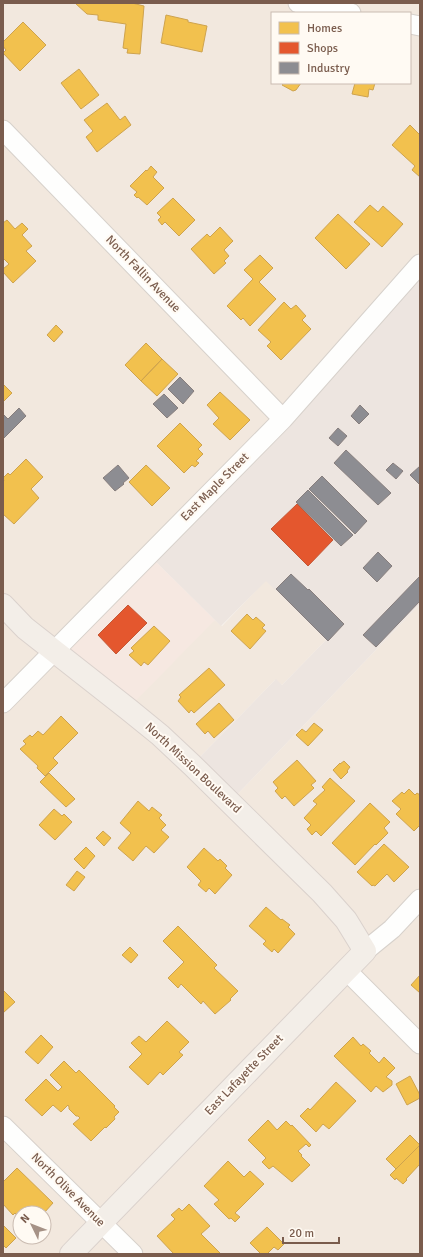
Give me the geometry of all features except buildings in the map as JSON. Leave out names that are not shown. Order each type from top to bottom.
[{"type":"main road","name":"North Mission Boulevard","points":[[3,605],[25,628],[160,735],[322,893],[346,920],[365,951]]},
{"type":"main road","name":"East Lafayette Street","points":[[71,1254],[365,951]]},
{"type":"street","points":[[298,3],[346,12]]},
{"type":"street","name":"North Fallin Avenue","points":[[3,130],[283,419]]},
{"type":"street","name":"East Maple Street","points":[[3,703],[283,419],[420,264]]},
{"type":"street","name":"East Lafayette Street","points":[[365,951],[392,929],[420,899]]},
{"type":"street","points":[[346,970],[420,1044]]},
{"type":"street","name":"North Olive Avenue","points":[[3,1126],[133,1254]]},
{"type":"shaded area","points":[[3,3],[420,3],[420,264],[55,650],[215,620],[222,626],[266,580],[326,640],[282,685],[275,680],[192,765],[230,802],[420,604],[420,1254],[3,1254]]},
{"type":"shaded area","points":[[420,264],[420,604],[230,802],[192,765],[276,679],[282,685],[326,640],[266,581],[221,626],[149,555]]},
{"type":"shaded area","points":[[149,555],[215,620],[128,709],[54,650]]}]
